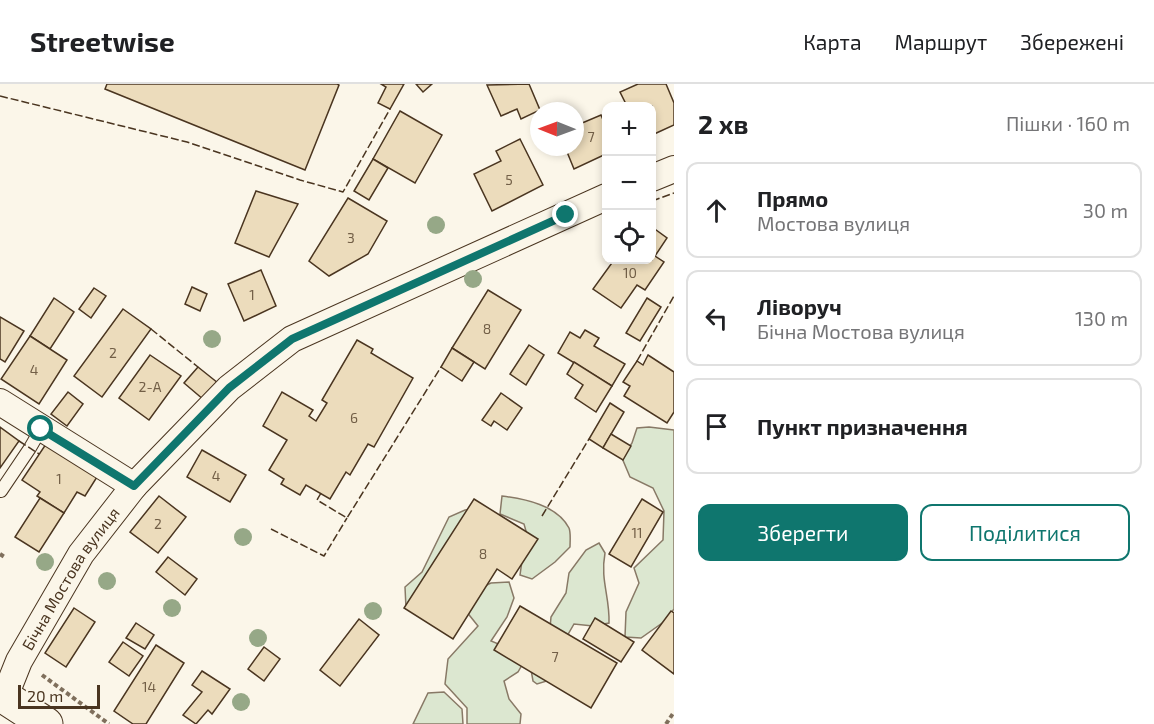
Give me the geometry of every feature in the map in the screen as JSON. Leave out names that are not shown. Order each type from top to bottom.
[{"type":"main road","points":[[2,695],[46,724]]},
{"type":"street","points":[[656,176],[674,169]]},
{"type":"street","name":"Бічна Мостова вулиця","points":[[2,695],[81,554],[134,486],[229,388],[292,339],[602,199]]},
{"type":"street","points":[[0,402],[134,486]]},
{"type":"lane","points":[[1,492],[41,429]]},
{"type":"path","points":[[0,554],[6,558]]},
{"type":"path","points":[[19,661],[46,677],[109,724]]},
{"type":"path","points":[[666,724],[674,712]]},
{"type":"green space","points":[[637,428],[674,430],[674,609],[665,621],[641,638],[625,637],[626,612],[639,583],[634,568],[663,540],[664,511],[653,488],[630,477],[622,458],[632,443]]},
{"type":"green space","points":[[502,496],[530,501],[549,509],[564,520],[569,528],[570,547],[555,562],[532,579],[520,575],[528,538],[524,524],[500,514]]},
{"type":"green space","points":[[482,508],[406,608],[405,587],[422,572],[449,517],[465,510]]},
{"type":"green space","points":[[599,543],[605,553],[604,580],[609,623],[593,626],[574,624],[566,638],[573,673],[537,684],[533,681],[530,664],[549,639],[551,617],[566,593],[569,573],[586,550]]},
{"type":"green space","points":[[509,582],[514,598],[507,617],[491,641],[527,656],[518,672],[504,681],[509,699],[521,714],[520,724],[467,724],[467,708],[445,684],[448,659],[478,626],[466,611],[474,591],[491,583]]},
{"type":"green space","points":[[444,692],[462,709],[463,724],[413,724],[428,693]]},
{"type":"building","points":[[107,84],[339,85],[305,170],[105,89]]},
{"type":"building","points":[[381,84],[404,84],[390,109],[378,103],[386,87]]},
{"type":"building","points":[[416,84],[432,84],[423,92]]},
{"type":"building","points":[[529,84],[537,102],[530,102],[530,115],[521,119],[517,109],[501,116],[487,85]]},
{"type":"building","points":[[638,84],[666,84],[674,103],[674,125],[656,133],[656,102],[625,102],[620,92]]},
{"type":"building","points":[[400,111],[442,135],[415,183],[373,159]]},
{"type":"building","points":[[601,115],[602,156],[574,169],[569,156],[584,156],[584,122]]},
{"type":"building","points":[[520,139],[543,185],[492,211],[474,174],[501,161],[496,151]]},
{"type":"building","points":[[373,159],[388,168],[369,200],[354,191]]},
{"type":"building","points":[[256,191],[298,204],[269,257],[235,243]]},
{"type":"building","points":[[348,198],[387,221],[368,254],[329,276],[309,261]]},
{"type":"building","points":[[656,230],[667,238],[656,254]]},
{"type":"building","points":[[656,257],[664,262],[645,290],[637,285],[621,308],[593,289],[611,264],[656,264]]},
{"type":"building","points":[[261,270],[276,306],[244,321],[228,284]]},
{"type":"building","points":[[192,287],[207,294],[200,311],[185,304]]},
{"type":"building","points":[[94,288],[106,296],[91,318],[79,309]]},
{"type":"building","points":[[488,290],[521,310],[485,369],[452,348]]},
{"type":"building","points":[[54,298],[74,312],[50,349],[30,336]]},
{"type":"building","points":[[647,298],[661,307],[640,341],[626,333]]},
{"type":"building","points":[[123,309],[151,329],[102,397],[74,376]]},
{"type":"building","points":[[0,317],[24,331],[5,362],[0,359]]},
{"type":"building","points":[[585,330],[599,338],[594,346],[625,364],[612,386],[558,353],[570,332],[580,338]]},
{"type":"building","points":[[30,336],[67,360],[39,404],[1,379]]},
{"type":"building","points":[[357,340],[373,349],[371,353],[413,378],[374,447],[368,444],[350,475],[346,472],[330,499],[306,485],[300,495],[281,484],[284,479],[269,470],[287,440],[263,426],[282,392],[313,410],[309,416],[316,421],[327,403],[322,400]]},
{"type":"building","points":[[529,345],[544,355],[526,385],[510,374]]},
{"type":"building","points":[[452,348],[474,362],[462,381],[441,367]]},
{"type":"building","points":[[150,355],[181,376],[149,420],[119,398]]},
{"type":"building","points":[[648,355],[674,372],[674,412],[667,423],[624,396],[630,386],[623,382],[637,361],[643,365]]},
{"type":"building","points":[[574,362],[612,386],[596,412],[575,398],[583,385],[567,374]]},
{"type":"building","points":[[198,367],[218,383],[204,400],[184,383]]},
{"type":"building","points":[[68,392],[83,404],[67,426],[51,414]]},
{"type":"building","points":[[501,393],[522,408],[507,430],[494,421],[491,426],[482,420]]},
{"type":"building","points":[[610,403],[624,412],[603,448],[589,439]]},
{"type":"building","points":[[0,427],[19,441],[0,468]]},
{"type":"building","points":[[611,434],[631,446],[623,460],[603,448]]},
{"type":"building","points":[[46,444],[97,477],[85,496],[77,492],[64,513],[37,496],[40,492],[22,480]]},
{"type":"building","points":[[202,450],[246,475],[230,502],[187,477]]},
{"type":"building","points":[[159,496],[186,517],[158,553],[130,532]]},
{"type":"building","points":[[40,498],[64,513],[39,552],[15,537]]},
{"type":"building","points":[[474,499],[538,539],[512,579],[497,569],[453,639],[404,608]]},
{"type":"building","points":[[642,499],[663,512],[631,567],[609,554]]},
{"type":"building","points":[[168,557],[197,579],[185,595],[156,572]]},
{"type":"building","points":[[520,606],[617,663],[591,708],[494,650]]},
{"type":"building","points":[[74,608],[95,622],[66,667],[45,653]]},
{"type":"building","points":[[671,611],[674,613],[674,674],[642,650]]},
{"type":"building","points":[[595,618],[634,642],[621,662],[583,639]]},
{"type":"building","points":[[359,619],[379,635],[340,686],[320,670]]},
{"type":"building","points":[[136,623],[154,635],[145,649],[126,638]]},
{"type":"building","points":[[123,642],[143,656],[129,676],[109,662]]},
{"type":"building","points":[[156,645],[184,663],[146,724],[133,724],[114,711]]},
{"type":"building","points":[[264,647],[280,659],[264,681],[248,669]]},
{"type":"building","points":[[202,671],[230,689],[212,714],[208,710],[196,724],[183,715],[202,692],[192,685]]},
{"type":"fence","points":[[0,96],[187,142],[343,192],[390,109]]},
{"type":"fence","points":[[656,200],[674,193]]},
{"type":"fence","points":[[637,361],[674,296]]},
{"type":"fence","points":[[151,329],[198,367]]},
{"type":"fence","points":[[321,493],[317,500],[347,518],[441,367]]},
{"type":"fence","points":[[542,516],[589,439]]},
{"type":"fence","points":[[19,441],[39,454]]},
{"type":"fence","points":[[271,529],[324,556],[347,518]]},
{"type":"route","points":[[41,429],[134,486],[229,388],[292,339],[566,215]]}]
